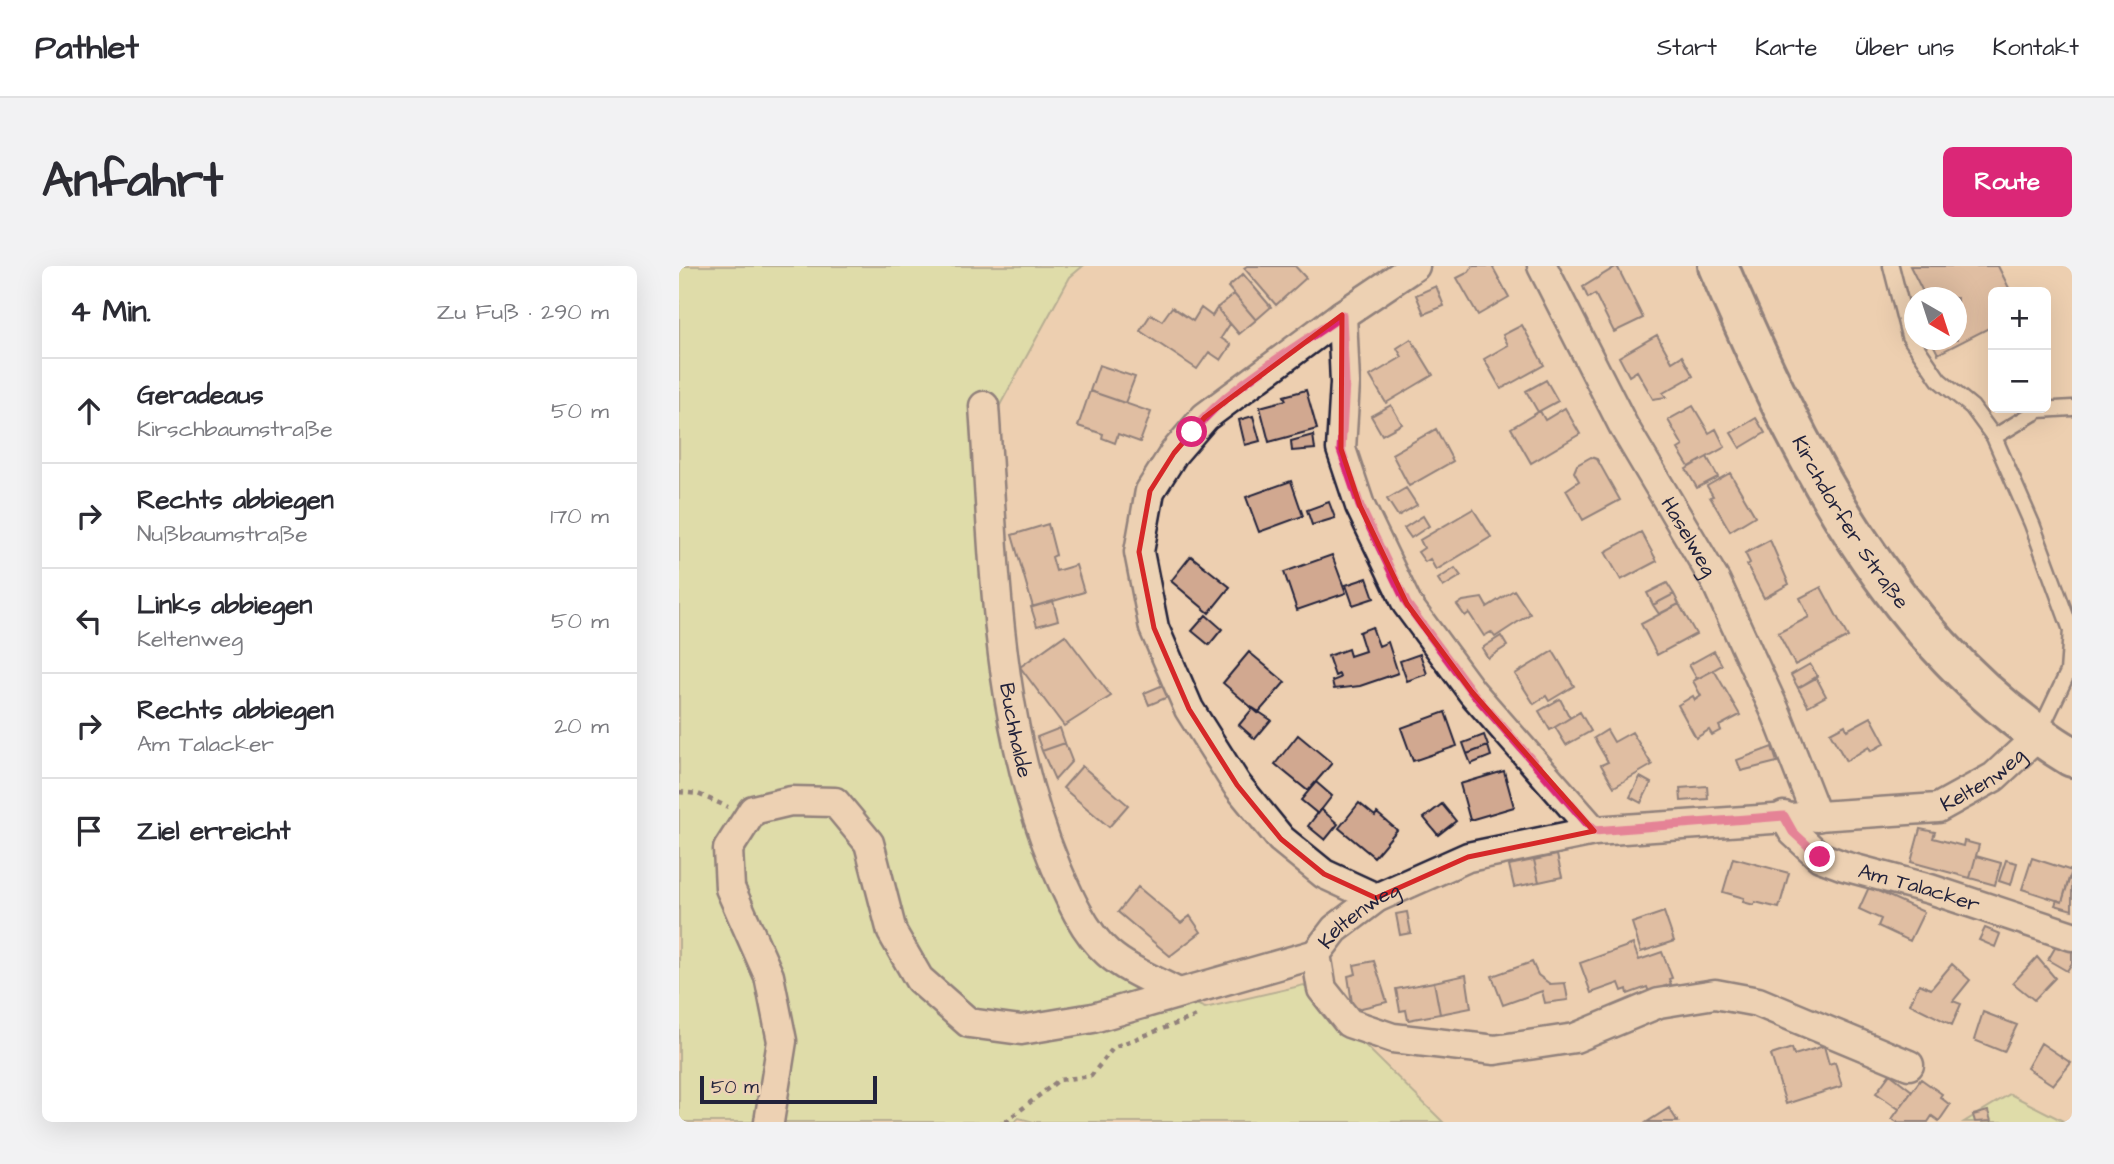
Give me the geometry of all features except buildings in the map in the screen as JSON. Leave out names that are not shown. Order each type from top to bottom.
[{"type":"main road","name":"Kirchdorfer Straße","points":[[1718,266],[1760,363],[1831,497],[1876,568],[1924,631],[1993,702],[2038,736],[2072,757]]},
{"type":"street","points":[[1376,898],[1324,874],[1292,848],[1237,785],[1189,709],[1154,628],[1139,552],[1150,491],[1174,453],[1205,417],[1342,315],[1415,266]]},
{"type":"street","name":"Haselweg","points":[[1542,266],[1624,427],[1716,582],[1777,715],[1817,817]]},
{"type":"street","points":[[1342,315],[1345,383],[1341,450],[1360,506],[1407,604],[1472,692],[1594,831]]},
{"type":"street","name":"Buchhalde","points":[[984,406],[1000,641],[1019,755],[1042,832],[1088,930],[1109,955],[1178,993]]},
{"type":"street","name":"Keltenweg","points":[[1909,1065],[1758,1002],[1715,995],[1658,1003],[1575,1038],[1495,1049],[1393,1038],[1349,1023],[1322,989],[1316,954],[1335,929],[1376,898],[1468,857],[1594,831],[1784,816],[1817,817],[1938,808],[1994,777],[2038,736]]},
{"type":"street","points":[[769,1122],[782,1041],[769,976],[730,888],[728,849],[753,810],[791,802],[835,803],[869,843],[892,932],[919,978],[969,1023],[1021,1030],[1093,1018],[1316,954]]},
{"type":"street","name":"Am Talacker","points":[[1784,816],[1793,832],[1820,857],[1844,866],[1930,888],[2072,936]]},
{"type":"lane","points":[[1891,266],[1909,335],[1939,380],[1972,407],[1994,437],[2032,524],[2071,629],[2068,672],[2038,736]]},
{"type":"lane","points":[[1994,437],[2039,410],[2072,408]]},
{"type":"path","points":[[679,792],[698,794],[747,819]]},
{"type":"path","points":[[1005,1122],[1059,1080],[1091,1076],[1114,1047],[1199,1016]]},
{"type":"highlighted area","points":[[1342,315],[1341,449],[1360,506],[1407,604],[1472,692],[1594,831],[1468,857],[1376,898],[1324,874],[1281,839],[1237,785],[1189,709],[1154,628],[1139,552],[1150,491],[1174,453],[1205,417]]},
{"type":"green space","points":[[679,266],[1083,266],[1070,277],[982,438],[1023,814],[1115,968],[1205,1008],[1304,985],[1443,1122],[1034,1122],[1019,1118],[1014,1122],[679,1122]]},
{"type":"green space","points":[[2010,1094],[2065,1122],[1964,1122]]},
{"type":"route","points":[[1192,432],[1205,417],[1247,383],[1342,315],[1345,383],[1341,450],[1360,506],[1407,604],[1472,692],[1561,790],[1594,831],[1784,816],[1793,832],[1820,857]]}]
